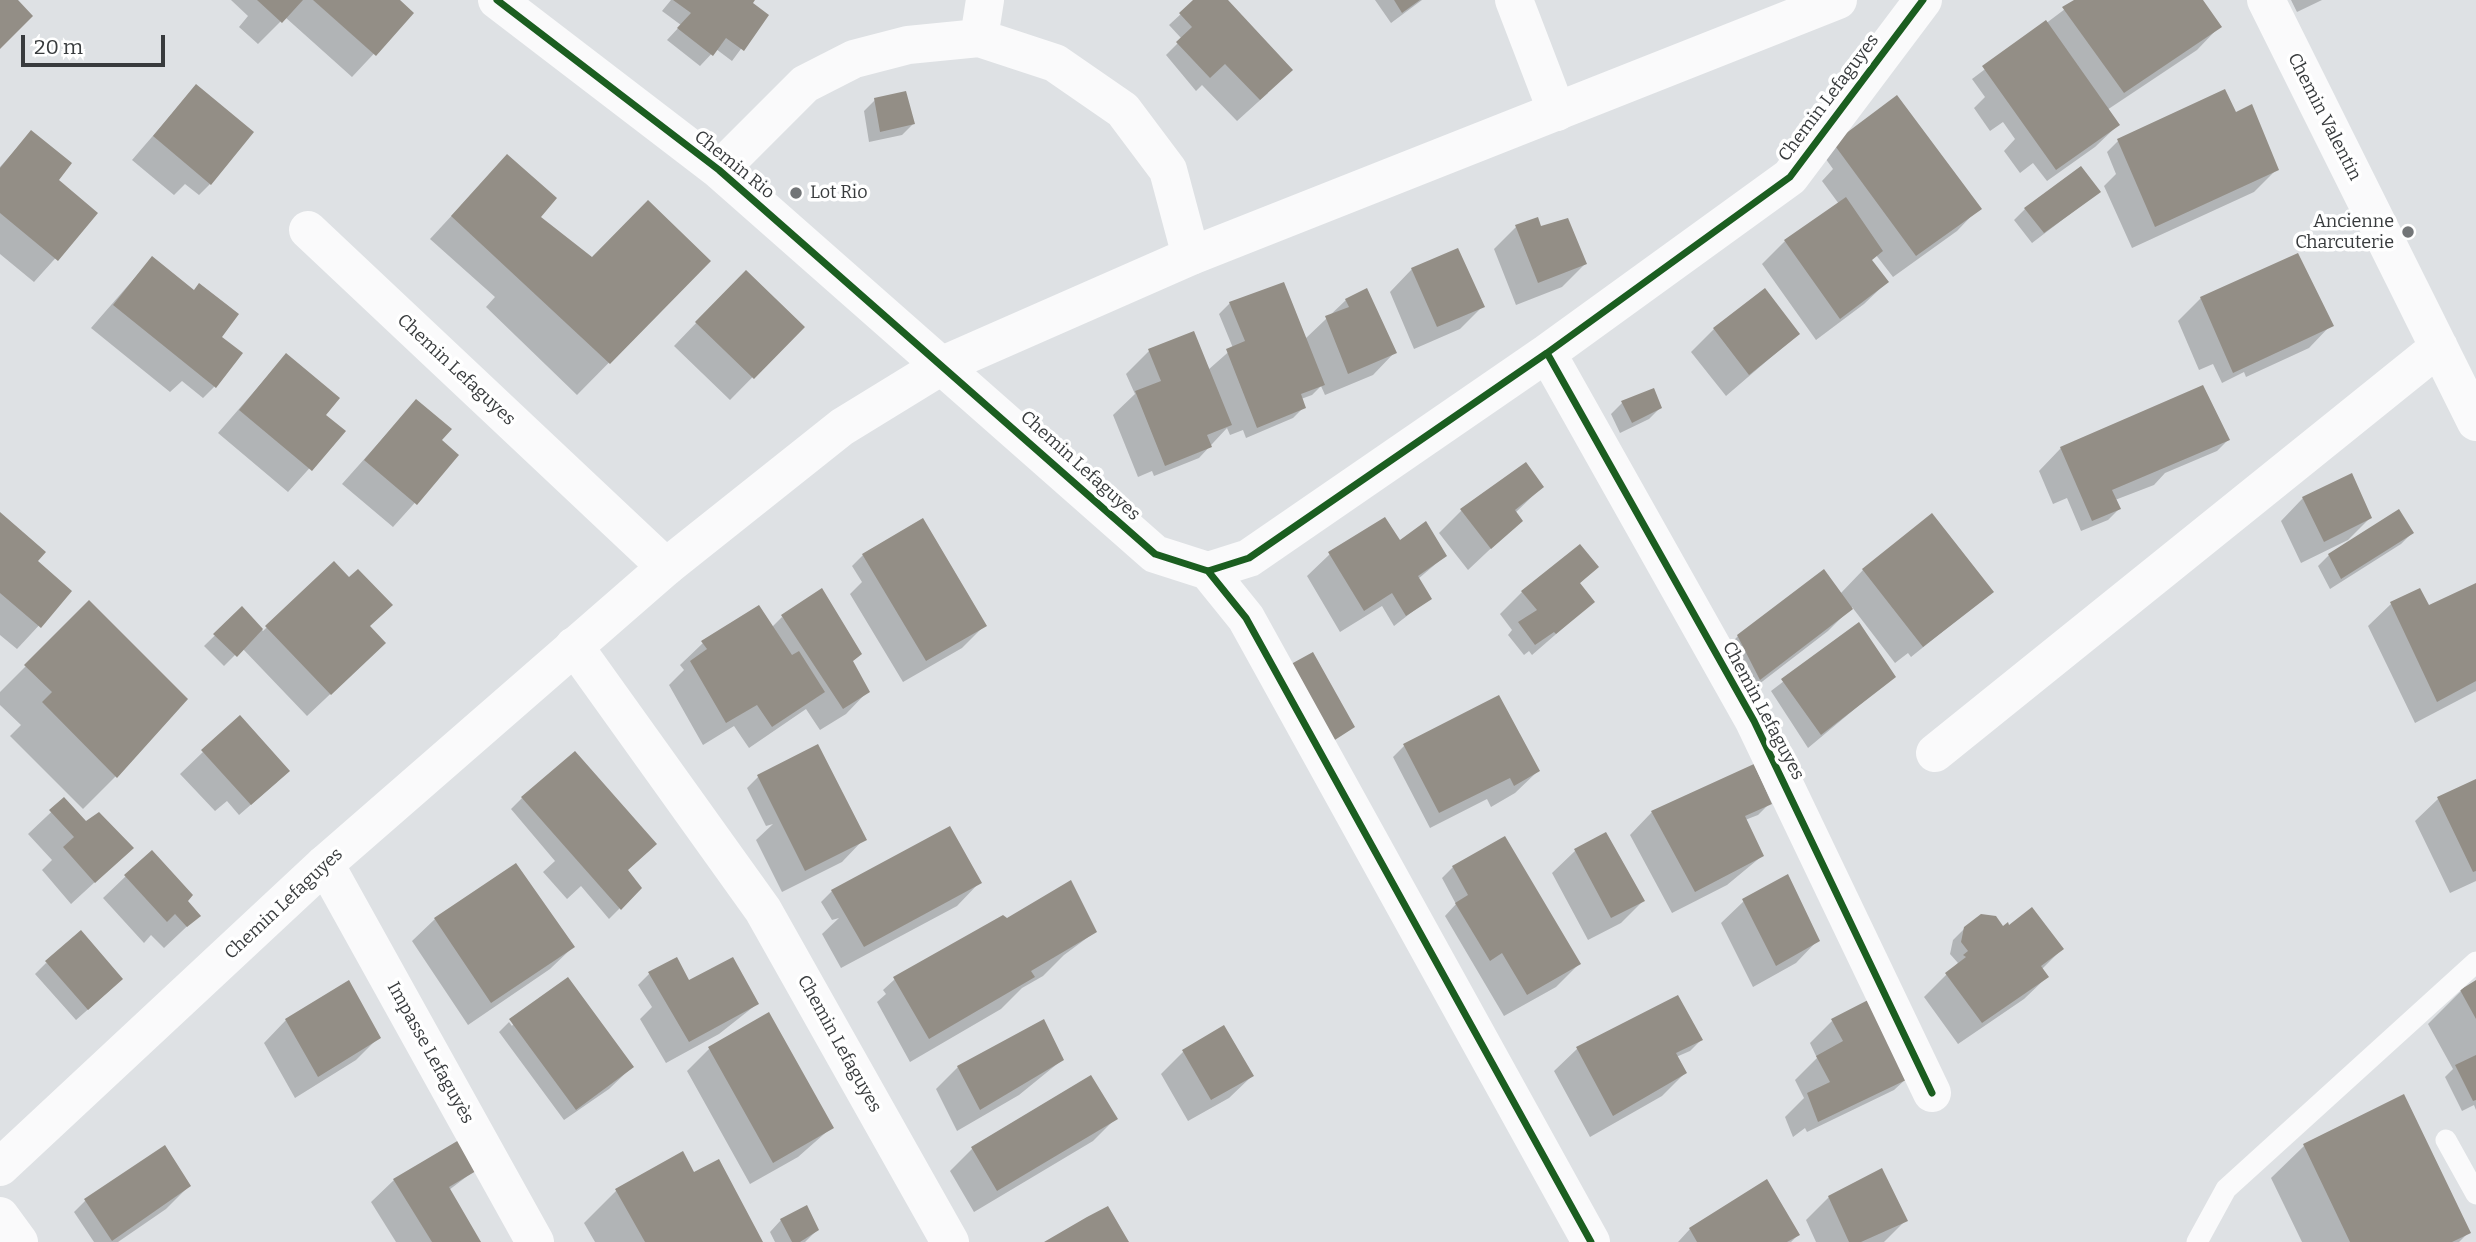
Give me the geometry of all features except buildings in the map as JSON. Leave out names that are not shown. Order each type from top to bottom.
[{"type":"street","name":"Chemin Rio","points":[[497,0],[719,170],[943,365]]},
{"type":"street","points":[[979,38],[985,0]]},
{"type":"street","points":[[1514,0],[1557,112]]},
{"type":"street","name":"Chemin Lefaguyes","points":[[0,1167],[326,864],[574,646],[666,567],[842,428],[943,365],[1191,256],[1838,0]]},
{"type":"street","name":"Chemin Lefaguyes","points":[[943,365],[1155,554],[1208,572],[1249,558],[1547,353],[1790,177],[1923,0]]},
{"type":"street","name":"Chemin Valentin","points":[[2266,0],[2476,422]]},
{"type":"street","points":[[719,170],[804,84],[854,59],[894,48],[979,38],[1055,63],[1123,110],[1168,170],[1191,256]]},
{"type":"street","name":"Chemin Lefaguyes","points":[[308,230],[666,567]]},
{"type":"street","points":[[1935,753],[2439,347]]},
{"type":"street","name":"Chemin Lefaguyes","points":[[1547,353],[1754,721],[1932,1093]]},
{"type":"street","points":[[1208,572],[1246,618],[1591,1242]]},
{"type":"street","name":"Chemin Lefaguyes","points":[[574,646],[763,910],[950,1242]]},
{"type":"street","name":"Impasse Lefaguyès","points":[[326,864],[535,1242]]},
{"type":"street","points":[[0,1216],[19,1242]]},
{"type":"lane","points":[[2197,1242],[2226,1189],[2476,962]]},
{"type":"lane","points":[[2446,1140],[2476,1194]]},
{"type":"cycle path","points":[[497,0],[719,170],[1155,554],[1208,571],[1249,558],[1547,353],[1790,177],[1923,0]]},
{"type":"cycle path","points":[[1547,353],[1754,721],[1932,1093]]},
{"type":"cycle path","points":[[1208,571],[1246,618],[1591,1242]]},
{"type":"place","name":"Lot Rio","points":[[796,193]]},
{"type":"place","name":"Ancienne Charcuterie","points":[[2408,232]]}]
